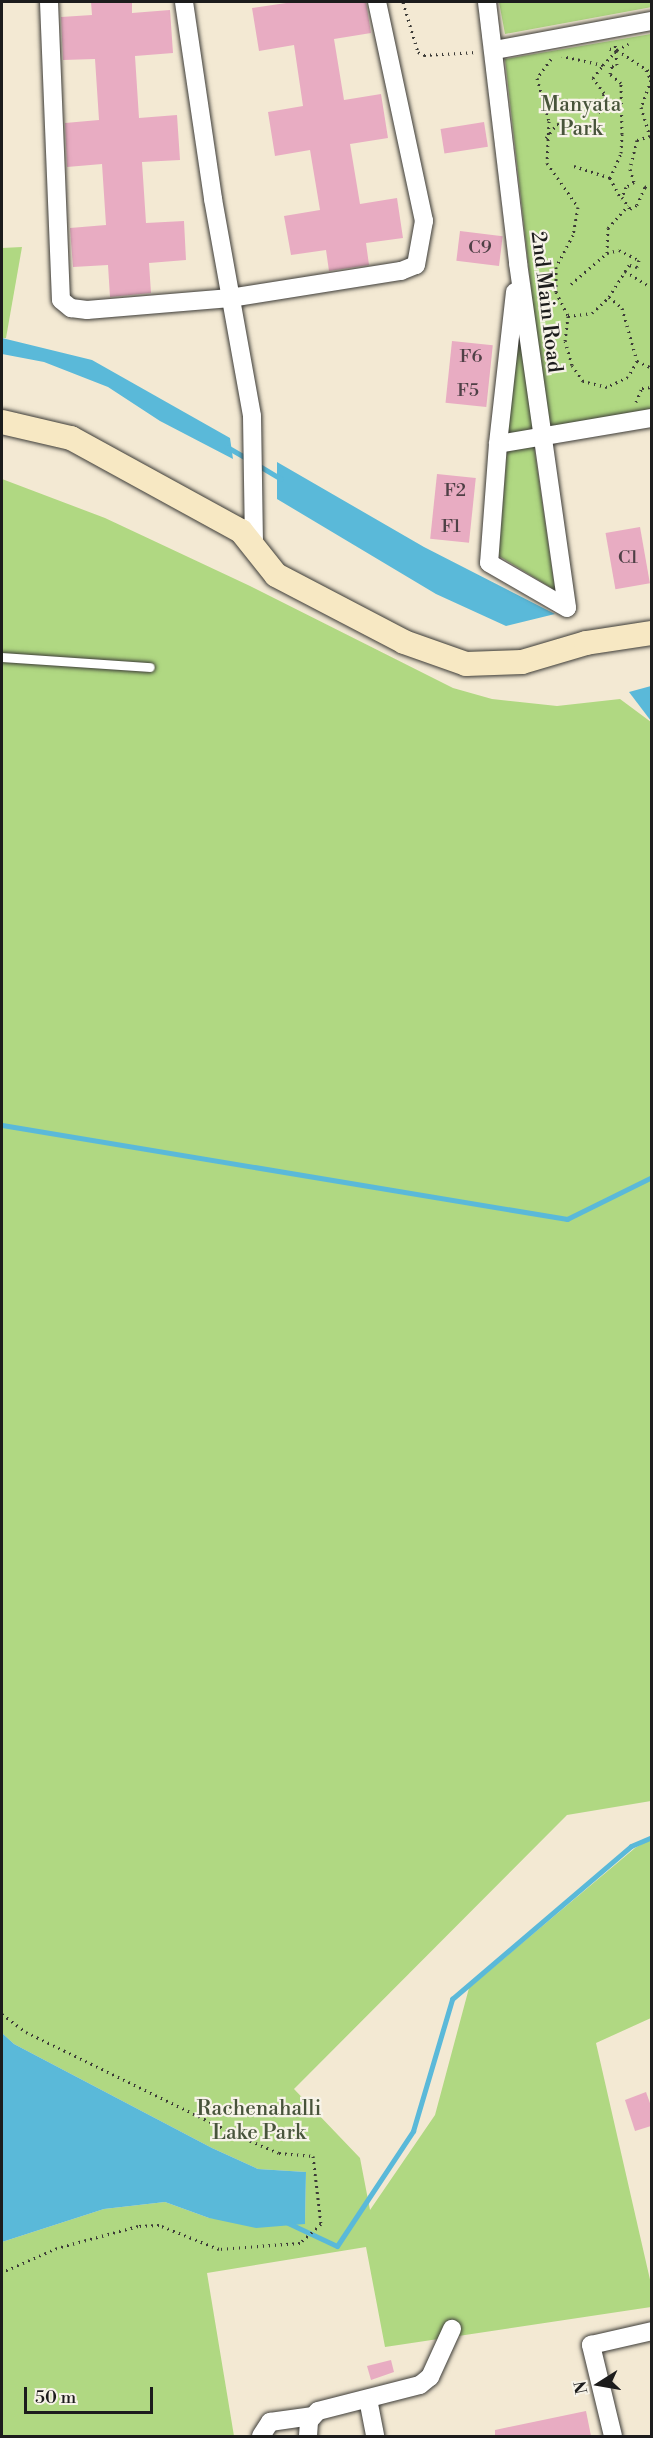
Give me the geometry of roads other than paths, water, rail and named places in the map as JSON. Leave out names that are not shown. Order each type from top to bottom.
[{"type":"street","points":[[49,2],[61,300],[71,308],[87,310],[230,298],[400,271],[416,265],[424,221],[377,2]]},
{"type":"street","points":[[184,2],[230,298],[252,416],[254,547]]},
{"type":"street","name":"2nd Main Road","points":[[487,2],[495,50],[518,263],[567,608],[489,563],[498,444]]},
{"type":"street","points":[[495,50],[651,21]]},
{"type":"street","points":[[518,263],[498,444],[651,418]]},
{"type":"street","points":[[2,422],[70,438],[241,531],[276,575],[404,642],[466,664],[522,662],[561,649],[651,633]]},
{"type":"street","points":[[261,2436],[270,2422],[312,2416],[420,2385],[430,2377],[453,2329]]},
{"type":"street","points":[[613,2436],[591,2345],[651,2331]]},
{"type":"street","points":[[368,2399],[375,2436]]},
{"type":"street","points":[[308,2436],[312,2416]]},
{"type":"lane","points":[[2,657],[150,667]]},
{"type":"water","points":[[2,338],[92,360],[230,438],[233,459],[160,421],[108,387],[44,362],[2,354]]},
{"type":"water","points":[[277,462],[424,547],[555,614],[506,626],[436,594],[277,499]]},
{"type":"water","points":[[652,686],[651,721],[629,692]]},
{"type":"water","points":[[2,2033],[14,2044],[212,2148],[258,2169],[306,2172],[305,2224],[256,2228],[209,2218],[165,2202],[104,2209],[2,2242]]},
{"type":"waterway","points":[[227,447],[248,459]]},
{"type":"waterway","points":[[256,464],[281,479]]},
{"type":"waterway","points":[[2,1125],[567,1219],[652,1177]]},
{"type":"waterway","points":[[288,2223],[337,2246],[413,2131],[452,1999],[631,1846],[652,1837]]},
{"type":"park label","name":"Manyata Park","points":[[581,117]]},
{"type":"park label","name":"Rachenahalli Lake Park","points":[[259,2121]]}]
